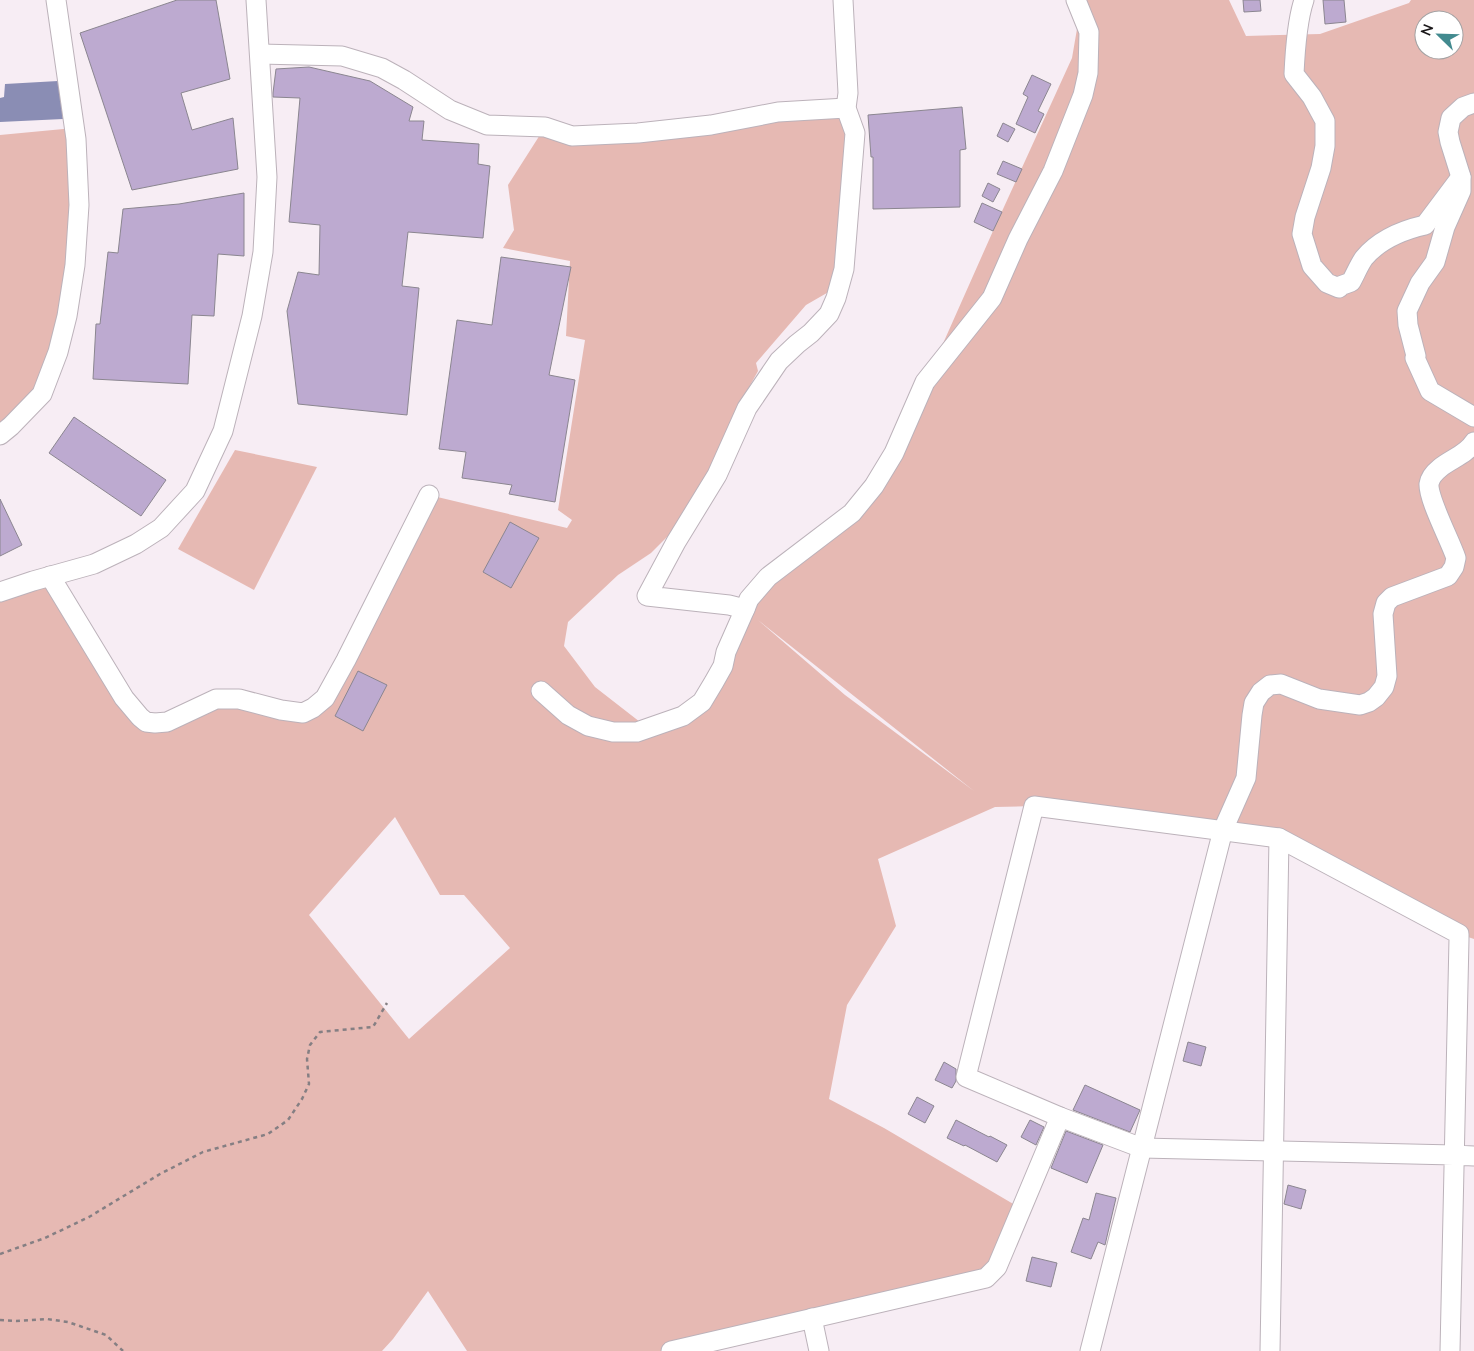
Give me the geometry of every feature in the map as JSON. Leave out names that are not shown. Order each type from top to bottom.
[{"type":"street","points":[[0,435],[42,394],[58,352],[67,316],[75,265],[80,205],[76,139],[56,0]]},
{"type":"street","points":[[0,592],[94,564],[136,544],[161,528],[195,491],[223,431],[252,316],[263,252],[267,177],[256,0]]},
{"type":"street","points":[[745,609],[729,605],[647,596],[676,542],[717,475],[747,408],[779,362],[829,314],[836,298],[844,269],[854,133],[846,108],[848,93],[843,0]]},
{"type":"street","points":[[541,691],[568,715],[588,726],[613,732],[638,732],[683,716],[702,702],[722,666],[726,652],[749,600],[768,577],[852,513],[874,486],[894,453],[925,382],[992,298],[1018,239],[1052,171],[1083,95],[1088,73],[1089,32],[1076,0]]},
{"type":"street","points":[[1304,0],[1301,8],[1296,44],[1294,74],[1312,97],[1325,121],[1325,146],[1321,168],[1305,217],[1302,234],[1312,266],[1327,283],[1338,288],[1351,282],[1364,258],[1378,244],[1408,229],[1425,225],[1461,177]]},
{"type":"street","points":[[260,54],[342,56],[382,68],[450,110],[487,125],[545,127],[572,136],[638,133],[711,125],[778,112],[846,108]]},
{"type":"street","points":[[1474,103],[1463,107],[1451,118],[1448,132],[1461,177],[1461,191],[1445,227],[1435,262],[1420,283],[1407,310],[1415,358],[1430,391],[1474,417]]},
{"type":"street","points":[[1090,1351],[1223,830],[1246,778],[1254,703],[1261,692],[1270,685],[1281,684],[1319,699],[1360,705],[1376,697],[1384,687],[1387,676],[1384,614],[1386,603],[1392,597],[1448,576],[1454,566],[1456,558],[1432,499],[1429,484],[1432,476],[1439,468],[1470,447],[1474,442]]},
{"type":"street","points":[[50,576],[124,698],[146,722],[167,722],[216,699],[239,699],[281,710],[303,713],[313,708],[325,698],[346,660],[428,495]]},
{"type":"street","points":[[1450,1351],[1454,1155],[1459,934],[1279,838],[1034,806],[966,1077],[1060,1117],[1142,1148],[1454,1155],[1474,1156]]},
{"type":"street","points":[[1270,1351],[1279,838]]},
{"type":"street","points":[[671,1351],[986,1278],[997,1267],[1060,1117]]},
{"type":"street","points":[[812,1318],[819,1351]]},
{"type":"path","points":[[0,1254],[45,1238],[89,1217],[160,1174],[203,1152],[268,1134],[288,1120],[302,1099],[309,1084],[307,1059],[310,1045],[320,1032],[373,1026],[387,1003]]},
{"type":"path","points":[[0,1320],[47,1319],[68,1322],[106,1335],[123,1351]]},
{"type":"shaded area","points":[[1082,0],[1229,0],[1246,36],[1320,34],[1409,3],[1411,0],[1474,0],[1474,939],[1459,934],[1251,834],[1035,806],[995,807],[878,859],[896,926],[847,1005],[829,1099],[884,1128],[1015,1205],[986,1278],[671,1351],[467,1351],[428,1291],[382,1351],[0,1351],[0,600],[49,584],[146,722],[239,699],[313,708],[429,495],[567,528],[572,520],[558,510],[585,340],[566,336],[570,261],[503,248],[514,230],[508,185],[545,127],[619,134],[846,108],[854,143],[839,286],[806,305],[756,363],[758,371],[747,391],[719,455],[682,522],[651,553],[618,575],[568,622],[564,646],[595,687],[649,729],[688,712],[745,609],[852,513],[937,357],[1072,58]],"holes":[[[758,620],[974,791],[845,695]],[[395,817],[440,895],[464,895],[510,948],[409,1039],[309,915]]]},
{"type":"shaded area","points":[[74,128],[76,255],[38,389],[0,430],[0,135]]},
{"type":"shaded area","points":[[235,450],[317,467],[254,590],[178,549]]},
{"type":"water","points":[[58,81],[63,119],[0,122],[0,98],[4,97],[5,84]]},
{"type":"building","points":[[177,0],[216,0],[230,79],[181,93],[192,130],[233,118],[238,169],[132,190],[80,33]]},
{"type":"building","points":[[1243,0],[1260,0],[1261,11],[1244,12]]},
{"type":"building","points":[[1323,0],[1344,0],[1346,22],[1325,24]]},
{"type":"building","points":[[309,67],[370,81],[413,107],[409,121],[424,121],[422,140],[479,144],[478,164],[490,166],[483,238],[408,232],[402,286],[419,288],[407,415],[298,404],[287,311],[298,272],[319,275],[320,225],[289,222],[300,98],[273,97],[273,93],[276,69]]},
{"type":"building","points":[[1032,75],[1051,84],[1038,111],[1044,114],[1035,133],[1016,124],[1028,97],[1023,94]]},
{"type":"building","points":[[962,107],[966,149],[960,150],[960,207],[873,209],[873,157],[871,157],[868,115]]},
{"type":"building","points":[[1003,123],[1015,129],[1008,142],[997,136]]},
{"type":"building","points":[[1003,161],[1022,169],[1016,182],[997,174]]},
{"type":"building","points":[[988,183],[1000,189],[993,202],[982,196]]},
{"type":"building","points":[[244,193],[244,256],[218,254],[214,316],[192,315],[188,384],[93,379],[96,324],[100,324],[108,252],[118,253],[123,209],[179,204]]},
{"type":"building","points":[[982,203],[1002,212],[993,231],[974,222]]},
{"type":"building","points":[[501,257],[571,267],[549,375],[575,380],[555,502],[509,494],[512,485],[462,478],[466,452],[439,449],[457,320],[492,325]]},
{"type":"building","points":[[74,417],[166,480],[141,516],[49,453]]},
{"type":"building","points":[[0,499],[22,545],[0,556]]},
{"type":"building","points":[[510,522],[539,538],[511,588],[483,572]]},
{"type":"building","points":[[358,671],[387,685],[363,731],[335,716]]},
{"type":"building","points":[[1188,1042],[1206,1047],[1201,1066],[1183,1061]]},
{"type":"building","points":[[944,1062],[956,1069],[956,1081],[952,1088],[935,1080]]},
{"type":"building","points":[[1085,1085],[1140,1110],[1130,1132],[1073,1110]]},
{"type":"building","points":[[917,1097],[934,1106],[925,1123],[908,1114]]},
{"type":"building","points":[[956,1120],[1007,1145],[997,1162],[947,1138]]},
{"type":"building","points":[[1030,1120],[1044,1127],[1036,1145],[1021,1137]]},
{"type":"building","points":[[1066,1131],[1103,1145],[1087,1183],[1051,1168]]},
{"type":"building","points":[[1288,1185],[1306,1190],[1301,1209],[1284,1204]]},
{"type":"building","points":[[1096,1193],[1116,1198],[1105,1245],[1098,1242],[1091,1259],[1071,1252],[1083,1218],[1089,1220]]},
{"type":"building","points":[[1032,1257],[1057,1263],[1051,1287],[1026,1281]]}]
